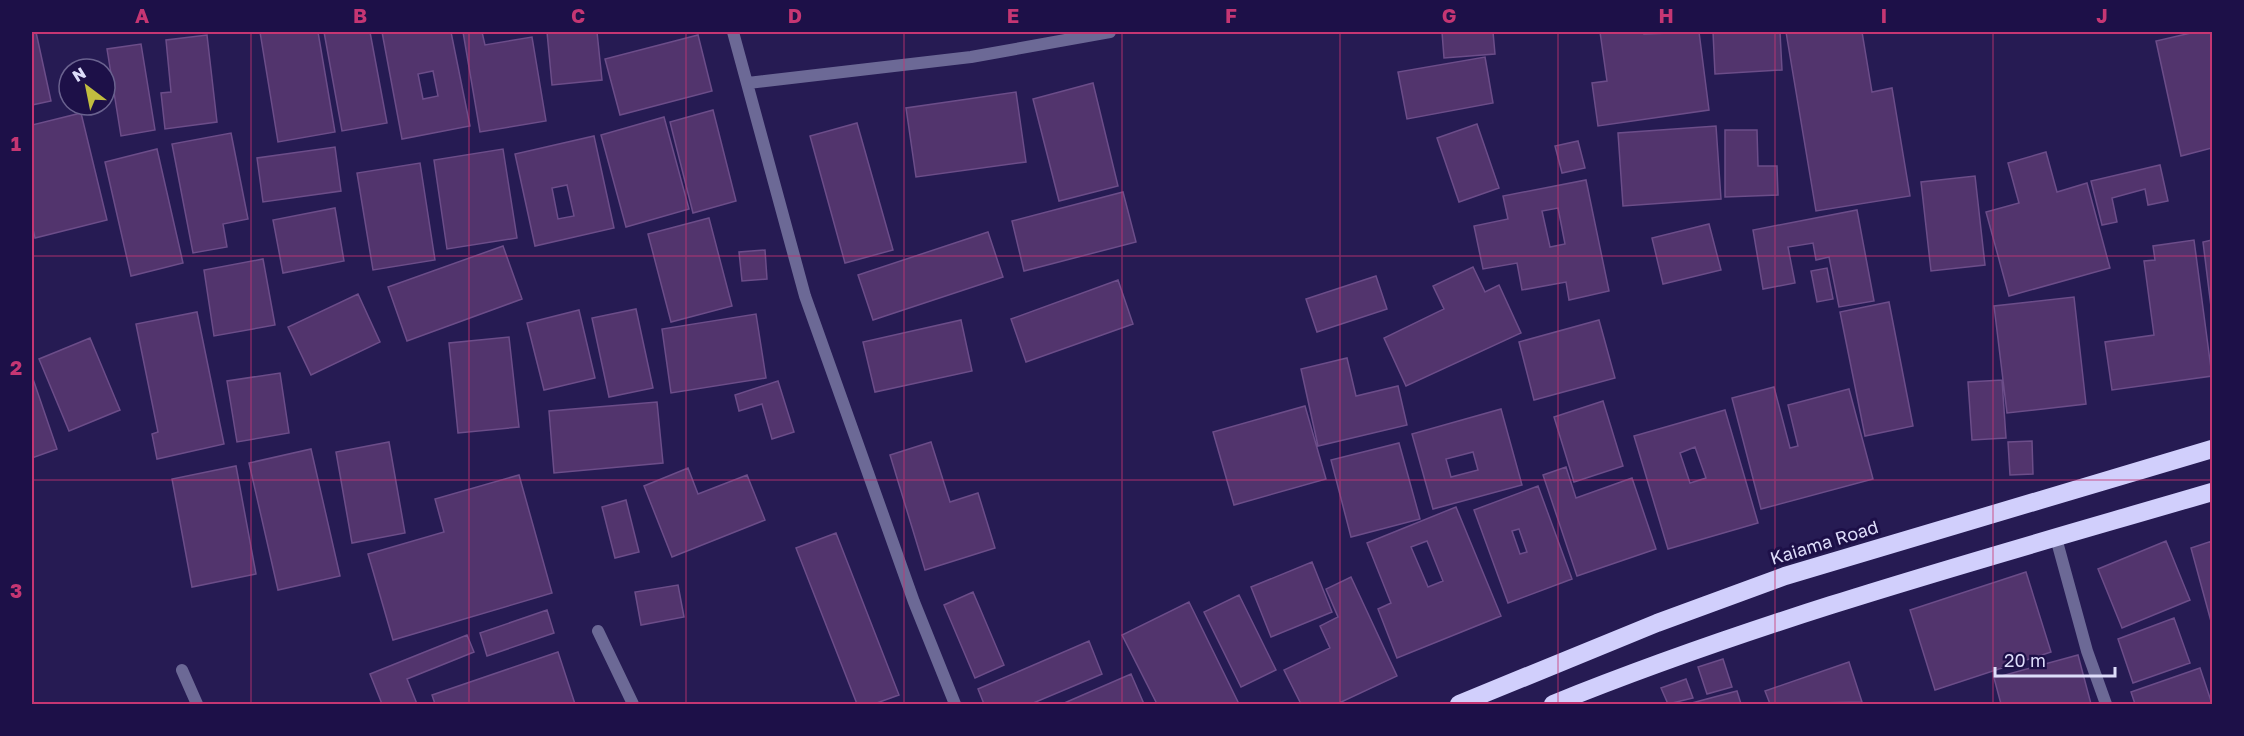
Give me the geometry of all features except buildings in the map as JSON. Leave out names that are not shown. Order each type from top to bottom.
[{"type":"highway","name":"Kaiama Road","points":[[1459,705],[1657,623],[1785,576],[2212,449]]},
{"type":"highway","points":[[1554,705],[1638,670],[1778,620],[1919,576],[2212,492]]},
{"type":"street","points":[[733,32],[805,296],[914,602],[955,705]]},
{"type":"street","points":[[748,83],[971,57],[1110,32]]},
{"type":"street","points":[[2056,538],[2087,651],[2106,705]]},
{"type":"street","points":[[598,632],[633,705]]},
{"type":"street","points":[[182,670],[197,705]]}]
